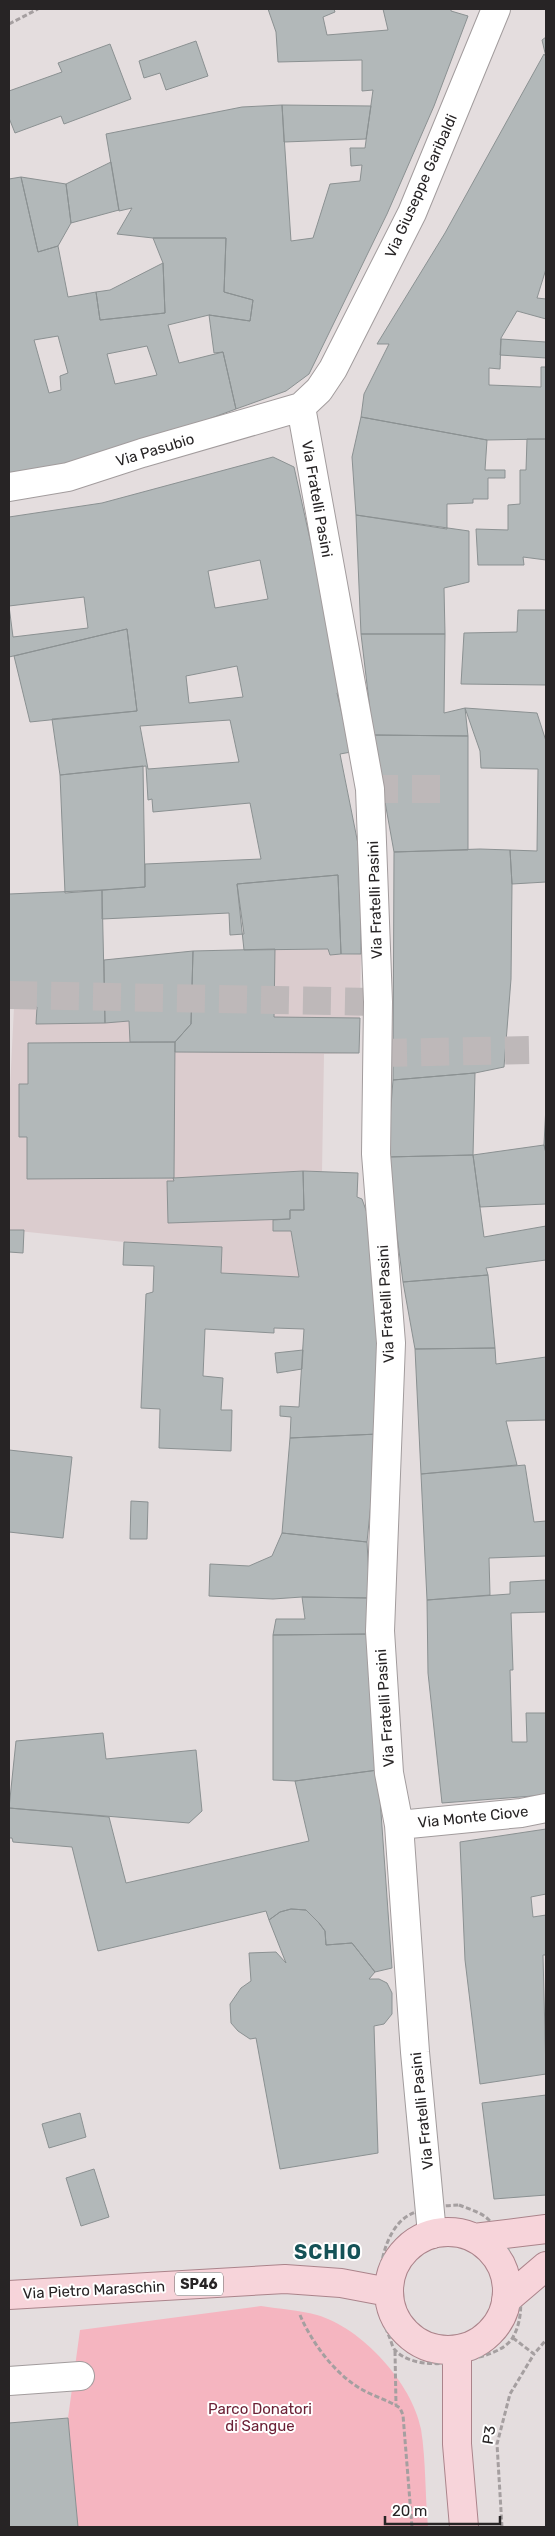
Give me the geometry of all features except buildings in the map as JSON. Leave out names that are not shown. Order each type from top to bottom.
[{"type":"main road","points":[[457,2356],[423,2345],[409,2336],[397,2322],[384,2289],[407,2249],[418,2240],[432,2234],[446,2232],[487,2237],[546,2229]]},
{"type":"main road","points":[[487,2237],[486,2246],[503,2271],[512,2295]]},
{"type":"main road","points":[[457,2356],[490,2332],[512,2295],[546,2266]]},
{"type":"main road","name":"Via Pietro Maraschin","points":[[9,2294],[284,2279],[341,2282],[384,2289]]},
{"type":"main road","points":[[457,2356],[457,2444],[464,2527]]},
{"type":"street","name":"Via Giuseppe Garibaldi","points":[[301,408],[319,390],[333,369],[412,213],[496,9]]},
{"type":"street","name":"Via Pasubio","points":[[9,487],[68,477],[142,453],[301,408]]},
{"type":"street","name":"Via Fratelli Pasini","points":[[301,408],[370,789],[378,1002],[376,1154],[391,1342],[380,1631],[389,1773],[399,1825],[432,2234]]},
{"type":"street","name":"Via Monte Ciove","points":[[399,1825],[521,1813],[546,1808]]},
{"type":"street","points":[[9,2381],[80,2376]]},
{"type":"path","points":[[9,24],[38,9]]},
{"type":"path","points":[[395,2350],[417,2362],[457,2356],[492,2354],[513,2338],[521,2314],[512,2295],[516,2266],[487,2237],[488,2220],[478,2212],[459,2205],[429,2207],[402,2221],[386,2245],[384,2325],[395,2350],[396,2405]]},
{"type":"path","points":[[284,2279],[305,2328],[338,2373],[361,2390],[396,2405],[403,2415],[412,2527]]},
{"type":"path","points":[[513,2338],[534,2354]]},
{"type":"path","name":"P3","points":[[502,2527],[497,2444],[510,2394],[534,2354],[546,2340]]},
{"type":"shaded area","points":[[328,949],[330,955],[361,954],[359,1053],[324,1054],[322,1172],[303,1171],[290,1210],[290,1219],[273,1220],[273,1231],[291,1231],[299,1277],[221,1273],[222,1247],[124,1242],[9,1230],[9,1109],[14,1007],[37,1007],[36,1024],[105,1023],[104,960],[193,951]]},
{"type":"green space","name":"Parco Donatori di Sangue","points":[[261,2306],[310,2313],[334,2322],[351,2332],[367,2345],[396,2376],[416,2411],[421,2429],[428,2527],[78,2527],[68,2418],[80,2330]]},
{"type":"tunnel","points":[[370,789],[442,789]]},
{"type":"tunnel","points":[[9,995],[378,1002]]},
{"type":"tunnel","points":[[379,1053],[529,1050]]},
{"type":"district","name":"SCHIO","points":[[328,2252]]}]
